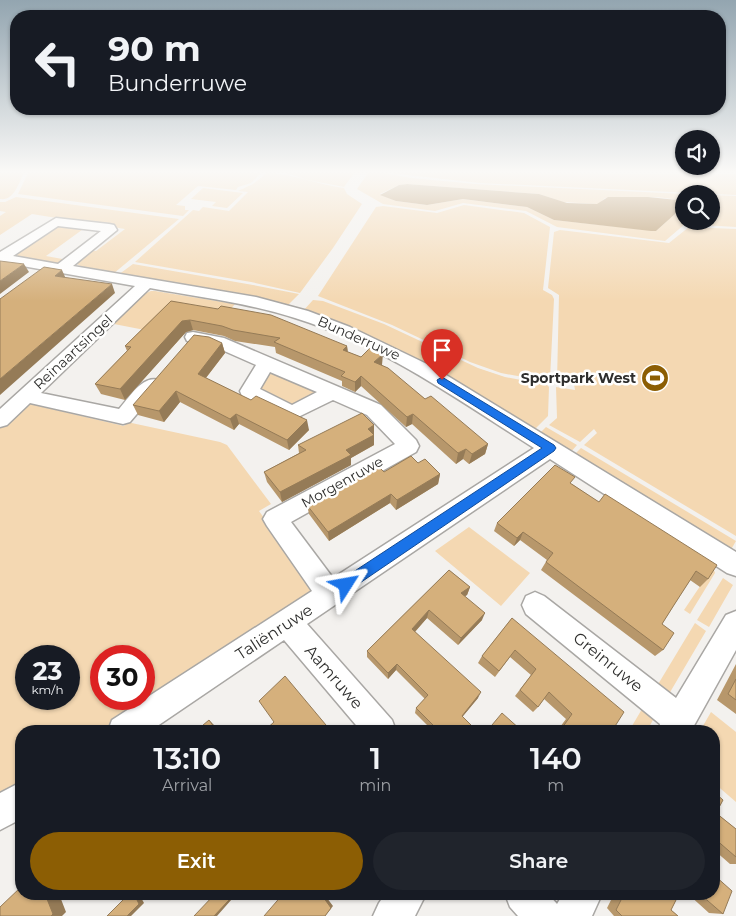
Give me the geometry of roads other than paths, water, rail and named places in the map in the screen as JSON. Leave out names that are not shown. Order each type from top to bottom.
[{"type":"street","points":[[0,258],[56,222],[109,228],[110,230],[48,271]]},
{"type":"street","name":"Bunderruwe","points":[[0,258],[48,271],[146,284],[256,302],[289,310],[337,326],[379,345],[427,371],[736,565]]},
{"type":"street","name":"Reinaartsingel","points":[[0,420],[146,284]]},
{"type":"street","name":"Morgenruwe","points":[[181,352],[193,337],[218,342],[374,410],[409,446],[275,519],[330,595]]},
{"type":"street","points":[[267,364],[249,391],[292,413],[333,392]]},
{"type":"street","points":[[26,396],[123,416],[161,373]]},
{"type":"street","name":"Taliënruwe","points":[[132,725],[550,448]]},
{"type":"street","name":"Greinruwe","points":[[536,605],[675,725]]},
{"type":"street","name":"Aamruwe","points":[[287,622],[376,725]]},
{"type":"street","name":"Greinruwe","points":[[677,725],[736,624]]},
{"type":"street","points":[[0,813],[15,803]]},
{"type":"street","points":[[392,916],[404,900]]},
{"type":"street","points":[[528,900],[543,916]]},
{"type":"street","points":[[571,916],[580,900]]},
{"type":"place","name":"Sportpark West","points":[[655,378]]}]
